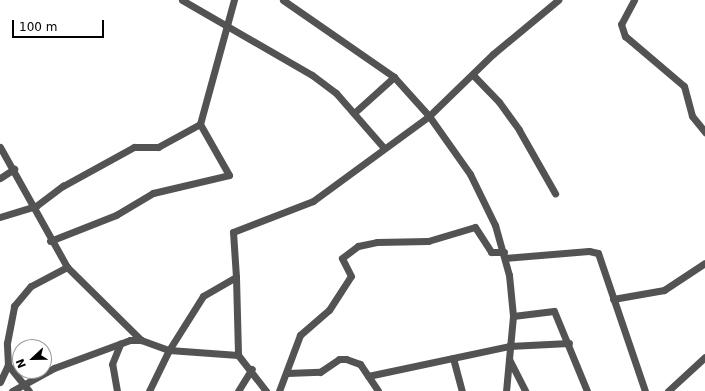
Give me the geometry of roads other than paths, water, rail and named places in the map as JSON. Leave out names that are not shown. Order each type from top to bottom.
[{"type":"street","points":[[182,0],[226,28],[312,75],[336,93],[384,148]]},
{"type":"street","points":[[50,241],[116,215],[153,193],[229,174],[200,124],[234,0]]},
{"type":"street","points":[[283,0],[394,77],[429,116],[470,174],[505,255],[513,316],[506,391]]},
{"type":"street","points":[[266,391],[252,370],[238,355],[233,232],[309,203],[429,116],[493,54],[558,0]]},
{"type":"street","points":[[634,0],[620,24],[625,36],[684,86],[692,116],[705,132]]},
{"type":"street","points":[[473,75],[499,102],[519,130],[555,193]]},
{"type":"street","points":[[354,113],[394,77]]},
{"type":"street","points":[[0,217],[36,206],[62,186],[134,147],[158,147],[200,124]]},
{"type":"street","points":[[0,147],[36,206],[50,241],[67,267],[141,340],[168,350],[238,355]]},
{"type":"street","points":[[0,178],[14,169]]},
{"type":"street","points":[[279,391],[300,335],[329,310],[351,276],[342,258],[358,246],[377,242],[428,241],[475,227],[491,252],[505,255],[595,251],[645,391]]},
{"type":"street","points":[[613,299],[664,290],[705,263]]},
{"type":"street","points":[[0,382],[8,365],[7,343],[14,306],[31,286],[67,267]]},
{"type":"street","points":[[149,391],[168,350],[204,296],[236,277]]},
{"type":"street","points":[[513,316],[554,311],[569,343],[587,391]]},
{"type":"street","points":[[12,391],[54,368],[120,344],[141,340]]},
{"type":"street","points":[[368,376],[509,346],[569,343]]},
{"type":"street","points":[[117,391],[112,364],[120,344]]},
{"type":"street","points":[[668,391],[705,357]]},
{"type":"street","points":[[453,358],[462,391]]},
{"type":"street","points":[[508,358],[525,391]]},
{"type":"street","points":[[287,373],[320,372],[339,359],[346,359],[360,364],[378,391]]},
{"type":"street","points":[[8,365],[29,391]]},
{"type":"street","points":[[238,391],[252,370]]}]
